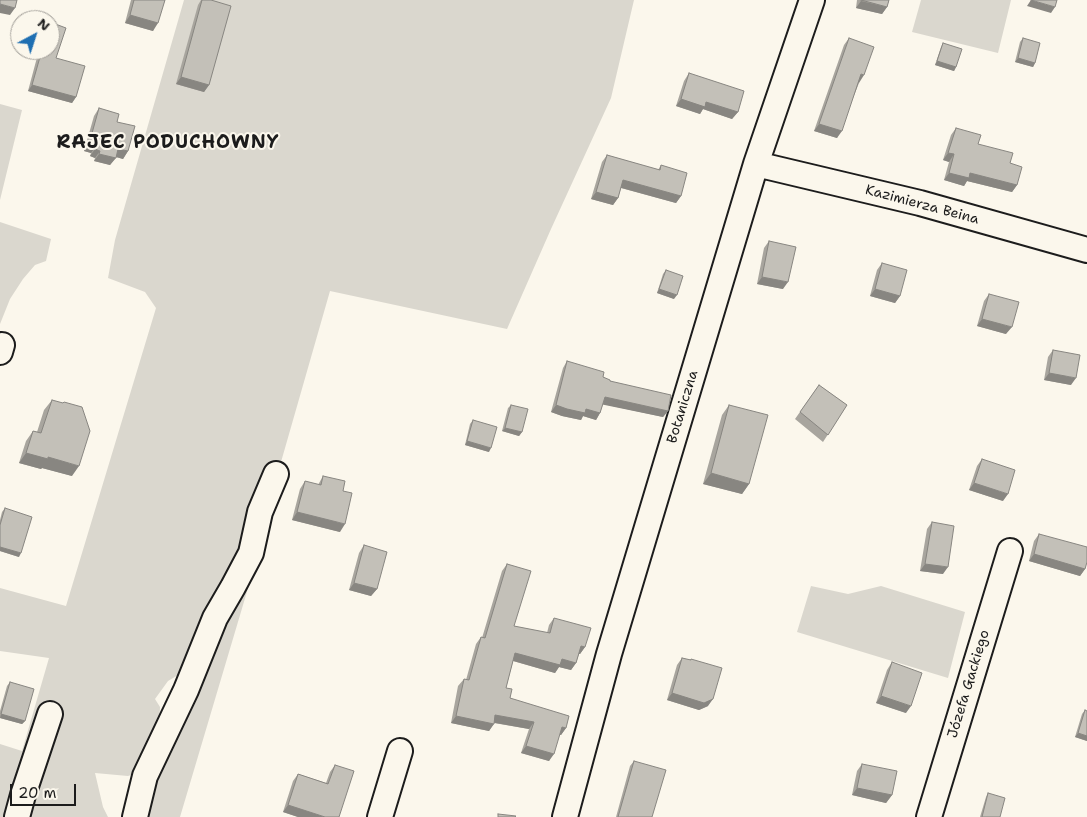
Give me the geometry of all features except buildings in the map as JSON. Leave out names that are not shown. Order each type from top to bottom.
[{"type":"street","name":"Botaniczna","points":[[565,817],[609,654],[756,164],[812,0]]},
{"type":"street","name":"Kazimierza Beina","points":[[756,164],[920,203],[1087,250]]},
{"type":"street","points":[[136,817],[145,776],[186,690],[215,618],[251,553],[260,512],[276,474]]},
{"type":"street","name":"Józefa Gackiego","points":[[929,817],[1010,551]]},
{"type":"street","points":[[18,817],[23,794],[50,714]]},
{"type":"street","points":[[380,817],[400,751]]},
{"type":"shaded area","points":[[184,0],[634,0],[611,98],[507,329],[330,291],[281,462],[263,472],[245,531],[243,549],[188,669],[168,681],[155,699],[160,707],[159,732],[137,773],[128,776],[95,773],[103,807],[108,817],[0,817],[0,744],[22,751],[49,658],[0,651],[0,588],[66,606],[156,308],[145,292],[108,278],[115,240]]},
{"type":"shaded area","points":[[921,0],[1011,0],[998,53],[912,32]]},
{"type":"shaded area","points":[[0,104],[22,110],[0,200]]},
{"type":"shaded area","points":[[0,222],[51,239],[46,261],[35,265],[23,279],[10,299],[0,324]]},
{"type":"shaded area","points":[[254,568],[180,817],[143,817],[155,777],[228,603]]},
{"type":"shaded area","points":[[811,586],[848,594],[881,586],[965,612],[948,678],[797,632]]},
{"type":"district","name":"RAJEC PODUCHOWNY","points":[[168,143]]}]
